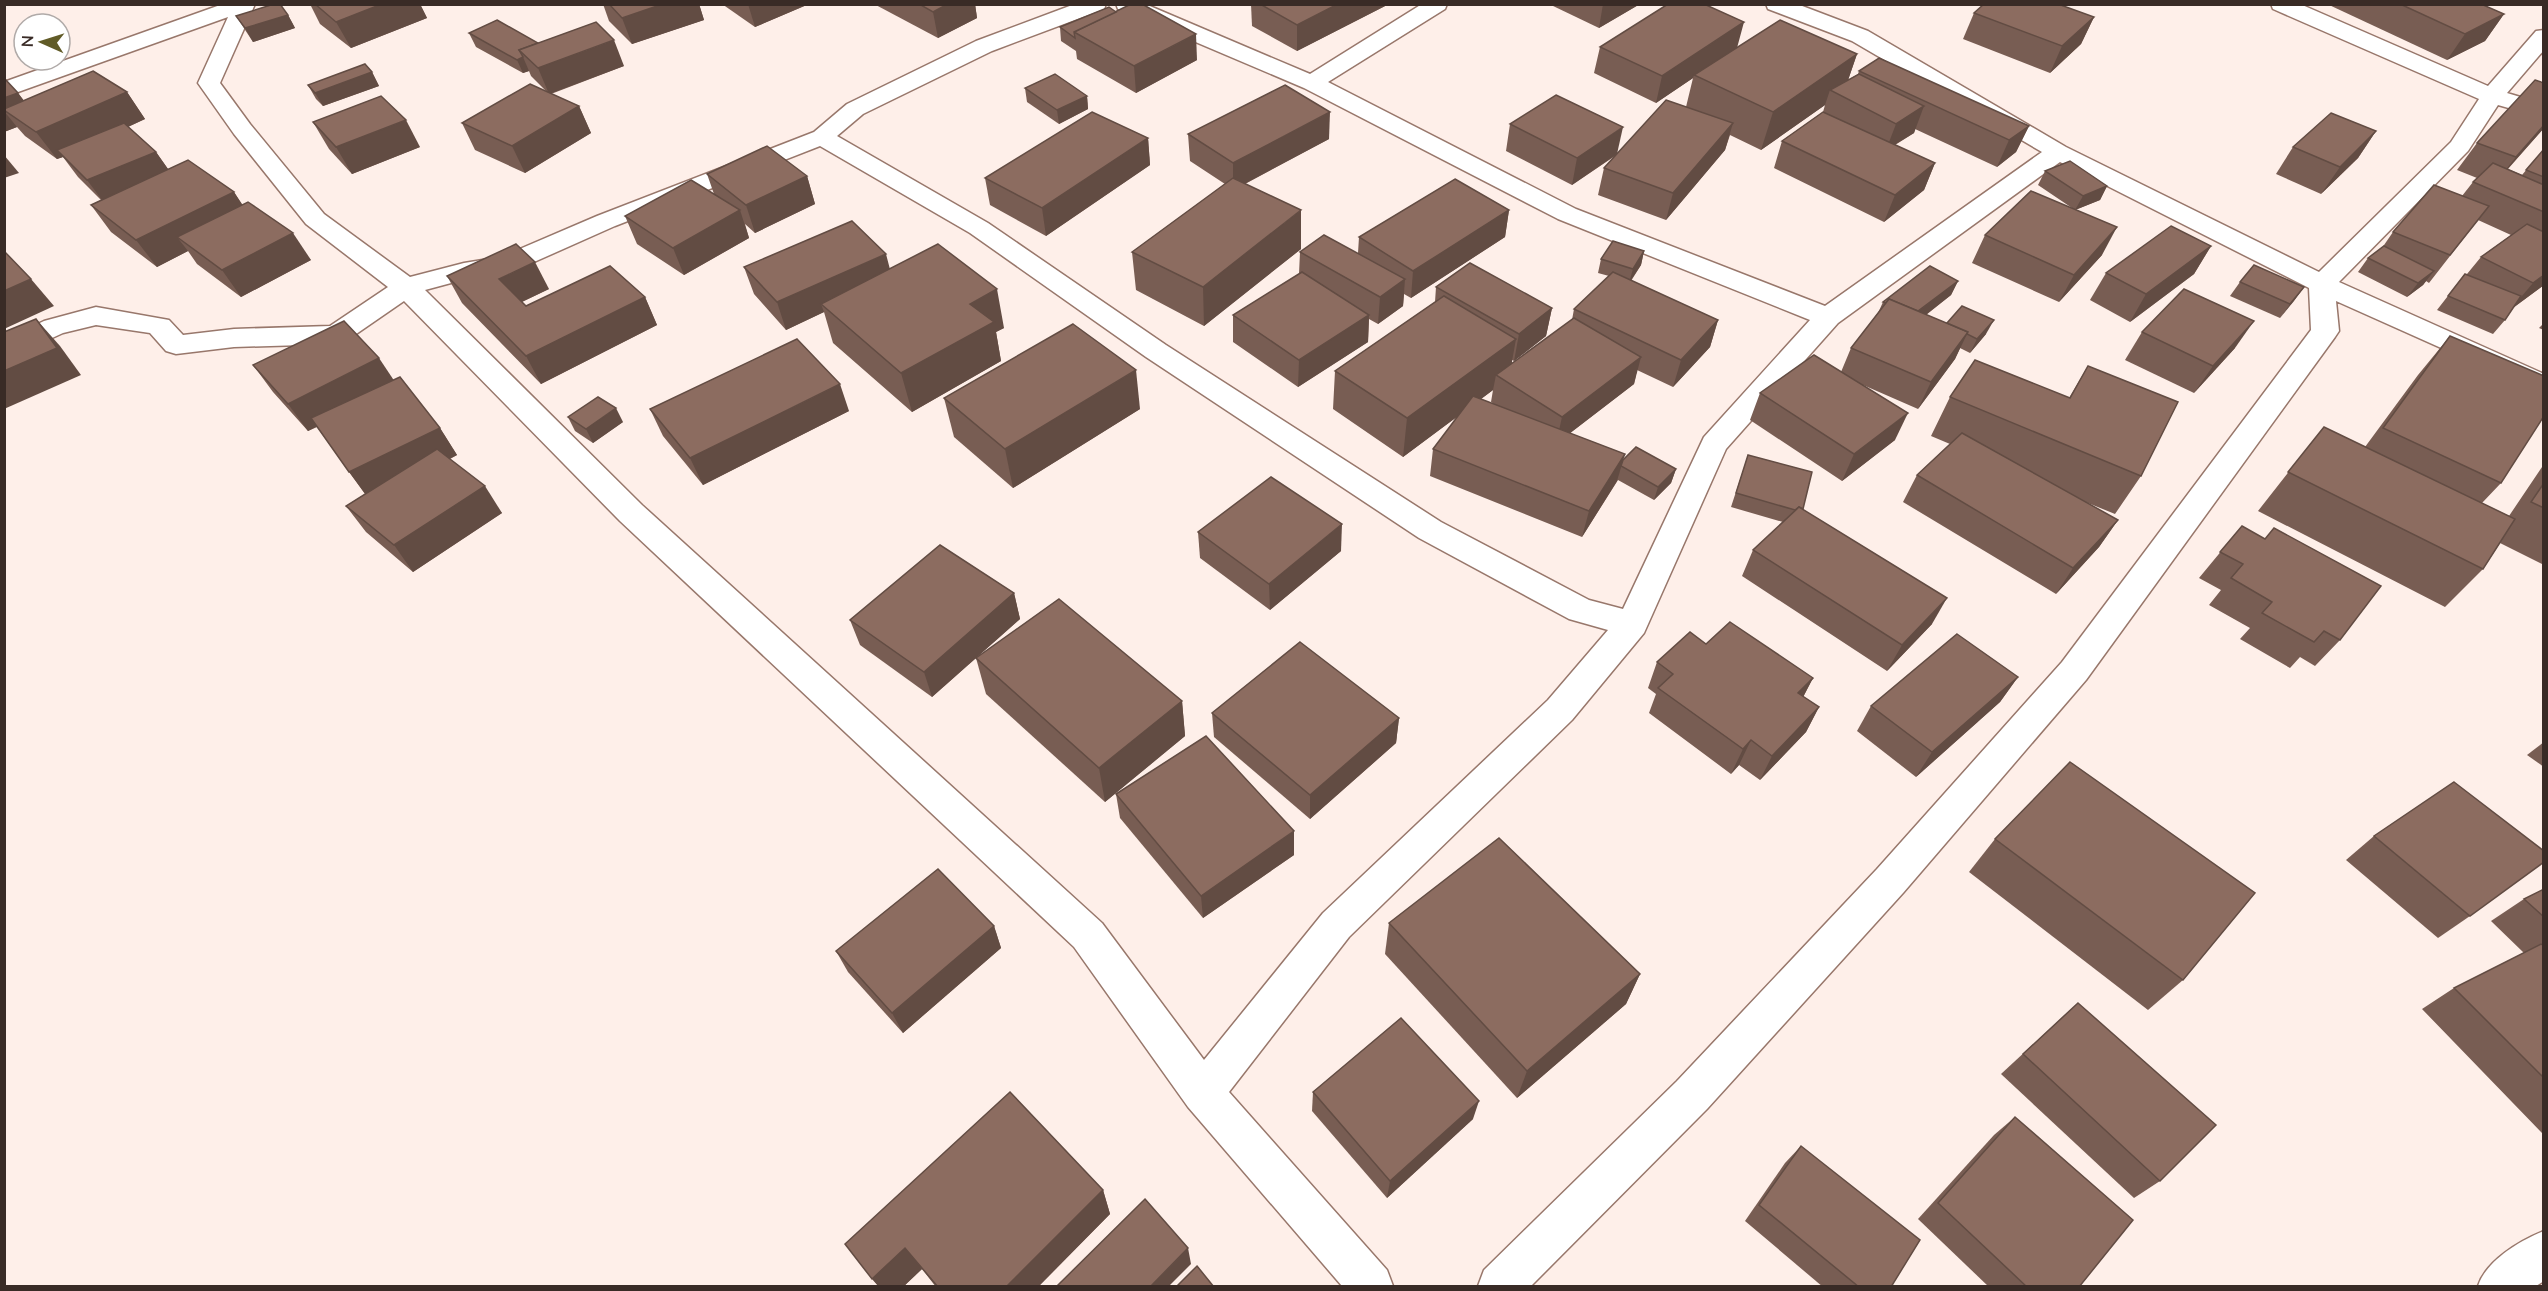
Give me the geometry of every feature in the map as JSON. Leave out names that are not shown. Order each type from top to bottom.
[{"type":"street","points":[[4,90],[245,4],[209,83],[242,129],[315,219],[406,287],[631,513],[1088,935],[1203,1093],[1371,1287]]},
{"type":"street","points":[[4,351],[54,327],[96,316],[159,326],[176,345],[234,338],[336,335],[406,287],[464,271],[507,264],[606,221],[822,137],[855,109],[984,46],[1096,4]]},
{"type":"street","points":[[1126,4],[1312,83],[1567,214],[1828,317]]},
{"type":"street","points":[[1312,83],[1437,4]]},
{"type":"street","points":[[1776,4],[1860,36],[2058,152],[2322,284],[2544,385]]},
{"type":"street","points":[[2281,4],[2492,96],[2544,111]]},
{"type":"street","points":[[1500,1287],[1692,1095],[1890,881],[2074,670],[2325,332],[2322,284],[2460,146],[2492,96],[2544,36]]},
{"type":"street","points":[[822,137],[979,228],[1156,351],[1430,530],[1580,610],[1632,624]]},
{"type":"street","points":[[1203,1093],[1336,925],[1560,710],[1632,624],[1714,444],[1828,317],[2058,152]]},
{"type":"street","points":[[2500,1286],[2544,1253]]},
{"type":"building","points":[[280,4],[288,15],[245,28],[236,16]]},
{"type":"building","points":[[315,4],[382,4],[336,22]]},
{"type":"building","points":[[609,4],[663,4],[622,18]]},
{"type":"building","points":[[919,4],[948,4],[933,12]]},
{"type":"building","points":[[1131,4],[1142,4],[1196,34],[1134,66],[1074,32]]},
{"type":"building","points":[[1260,4],[1338,4],[1297,25]]},
{"type":"building","points":[[1668,4],[1704,4],[1744,22],[1662,76],[1600,47]]},
{"type":"building","points":[[1984,4],[2058,4],[2094,17],[2062,46],[1974,13]]},
{"type":"building","points":[[2400,4],[2481,4],[2504,14],[2465,34]]},
{"type":"building","points":[[1109,7],[1116,12],[1074,32],[1075,38],[1060,27]]},
{"type":"building","points":[[497,20],[538,43],[519,50],[523,57],[517,60],[469,33]]},
{"type":"building","points":[[1780,20],[1857,54],[1773,112],[1694,75]]},
{"type":"building","points":[[596,22],[614,40],[538,68],[519,50]]},
{"type":"building","points":[[1879,58],[2029,126],[2009,140],[1859,71]]},
{"type":"building","points":[[365,64],[372,72],[315,93],[308,85]]},
{"type":"building","points":[[93,71],[127,92],[36,132],[4,110],[4,109]]},
{"type":"building","points":[[1055,74],[1087,96],[1057,110],[1025,88]]},
{"type":"building","points":[[1859,74],[1924,106],[1896,124],[1830,90]]},
{"type":"building","points":[[5,79],[18,93],[4,98]]},
{"type":"building","points":[[2535,80],[2544,83],[2544,125],[2516,157],[2477,143]]},
{"type":"building","points":[[530,84],[579,106],[512,146],[462,123]]},
{"type":"building","points":[[1285,85],[1330,112],[1233,163],[1188,134]]},
{"type":"building","points":[[1556,95],[1623,127],[1577,158],[1510,124]]},
{"type":"building","points":[[381,96],[406,120],[336,147],[313,122]]},
{"type":"building","points":[[1666,100],[1733,123],[1673,193],[1604,168]]},
{"type":"building","points":[[1092,112],[1148,138],[1042,208],[985,178]]},
{"type":"building","points":[[1823,112],[1935,163],[1895,195],[1782,141]]},
{"type":"building","points":[[2331,113],[2376,131],[2340,167],[2293,147]]},
{"type":"building","points":[[124,123],[156,152],[87,180],[57,150]]},
{"type":"building","points":[[767,146],[807,176],[746,205],[707,174]]},
{"type":"building","points":[[2544,149],[2544,177],[2526,170]]},
{"type":"building","points":[[188,160],[234,192],[136,240],[91,205]]},
{"type":"building","points":[[2070,161],[2107,186],[2083,196],[2045,171]]},
{"type":"building","points":[[2493,163],[2544,185],[2544,212],[2473,182]]},
{"type":"building","points":[[1233,178],[1301,210],[1203,287],[1132,252]]},
{"type":"building","points":[[1455,179],[1509,210],[1413,271],[1359,237]]},
{"type":"building","points":[[691,180],[740,210],[673,248],[625,216]]},
{"type":"building","points":[[2434,185],[2489,206],[2450,255],[2393,232]]},
{"type":"building","points":[[2031,191],[2117,227],[2074,275],[1985,235]]},
{"type":"building","points":[[248,202],[293,233],[222,270],[177,237]]},
{"type":"building","points":[[852,221],[886,254],[777,302],[744,267]]},
{"type":"building","points":[[2527,224],[2544,232],[2544,275],[2533,283],[2481,257]]},
{"type":"building","points":[[2171,226],[2211,246],[2146,294],[2106,273]]},
{"type":"building","points":[[1324,235],[1405,279],[1380,297],[1300,252]]},
{"type":"building","points":[[1613,241],[1644,251],[1633,269],[1601,259]]},
{"type":"building","points":[[516,244],[535,262],[499,279],[526,306],[610,266],[645,297],[526,356],[447,276]]},
{"type":"building","points":[[938,244],[997,289],[970,304],[994,322],[901,373],[821,304]]},
{"type":"building","points":[[2384,246],[2434,271],[2418,283],[2368,258]]},
{"type":"building","points":[[4,251],[31,279],[4,291]]},
{"type":"building","points":[[1470,263],[1552,308],[1519,334],[1436,287]]},
{"type":"building","points":[[2254,265],[2304,287],[2290,304],[2240,282]]},
{"type":"building","points":[[1930,266],[1958,281],[1918,311],[1889,299],[1886,303],[1883,302]]},
{"type":"building","points":[[1302,272],[1369,315],[1299,360],[1233,315]]},
{"type":"building","points":[[1613,272],[1718,320],[1681,360],[1574,309]]},
{"type":"building","points":[[2465,274],[2521,296],[2505,320],[2448,296]]},
{"type":"building","points":[[2184,289],[2254,321],[2213,366],[2142,332]]},
{"type":"building","points":[[1444,296],[1516,339],[1407,418],[1335,371]]},
{"type":"building","points":[[1889,299],[1968,332],[1931,382],[1851,348]]},
{"type":"building","points":[[1962,306],[1994,320],[1977,339],[1967,334],[1968,332],[1947,323]]},
{"type":"building","points":[[1574,318],[1641,357],[1562,417],[1496,375]]},
{"type":"building","points":[[36,319],[57,348],[4,371],[4,332]]},
{"type":"building","points":[[344,321],[379,358],[288,404],[253,365]]},
{"type":"building","points":[[1073,324],[1136,370],[1005,449],[944,398]]},
{"type":"building","points":[[2450,336],[2544,376],[2544,416],[2501,483],[2383,428]]},
{"type":"building","points":[[797,339],[840,384],[690,458],[650,409]]},
{"type":"building","points":[[1814,355],[1908,413],[1854,454],[1760,393]]},
{"type":"building","points":[[1975,360],[2070,398],[2088,366],[2178,402],[2141,476],[1950,397]]},
{"type":"building","points":[[400,377],[440,428],[349,472],[311,418]]},
{"type":"building","points":[[1473,396],[1625,454],[1589,511],[1433,449]]},
{"type":"building","points":[[598,397],[616,408],[586,429],[568,417]]},
{"type":"building","points":[[2324,427],[2515,519],[2483,569],[2288,472]]},
{"type":"building","points":[[1962,433],[2118,520],[2073,568],[1917,475]]},
{"type":"building","points":[[1636,447],[1676,469],[1658,487],[1621,466],[1623,460]]},
{"type":"building","points":[[437,449],[485,486],[394,545],[346,506]]},
{"type":"building","points":[[1748,455],[1812,472],[1803,509],[1799,507],[1795,510],[1736,493]]},
{"type":"building","points":[[1271,477],[1342,524],[1269,584],[1198,532]]},
{"type":"building","points":[[2544,483],[2544,508],[2531,502]]},
{"type":"building","points":[[1799,507],[1947,598],[1902,645],[1753,550]]},
{"type":"building","points":[[2242,526],[2265,539],[2274,528],[2381,586],[2340,640],[2324,631],[2314,642],[2262,613],[2272,602],[2231,578],[2243,564],[2220,552]]},
{"type":"building","points":[[940,545],[1014,593],[924,672],[850,620]]},
{"type":"building","points":[[1059,599],[1182,701],[1099,768],[976,658]]},
{"type":"building","points":[[1730,622],[1813,678],[1798,693],[1819,707],[1772,756],[1751,740],[1743,749],[1658,688],[1673,674],[1657,662],[1690,632],[1706,644]]},
{"type":"building","points":[[1957,634],[2018,677],[1932,752],[1871,706]]},
{"type":"building","points":[[1300,642],[1399,718],[1310,795],[1212,713]]},
{"type":"building","points":[[1206,736],[1294,831],[1201,896],[1116,794]]},
{"type":"building","points":[[2070,762],[2255,893],[2183,980],[1995,839]]},
{"type":"building","points":[[2454,782],[2544,851],[2544,862],[2470,916],[2374,836]]},
{"type":"building","points":[[1499,838],[1640,974],[1527,1071],[1389,923]]},
{"type":"building","points":[[938,869],[994,926],[892,1013],[836,951]]},
{"type":"building","points":[[2544,889],[2544,917],[2524,899]]},
{"type":"building","points":[[2541,944],[2544,946],[2544,1078],[2454,988]]},
{"type":"building","points":[[2078,1003],[2216,1125],[2160,1181],[2023,1054]]},
{"type":"building","points":[[1401,1018],[1479,1101],[1390,1181],[1313,1092]]},
{"type":"building","points":[[1010,1092],[1103,1190],[1006,1287],[938,1287],[905,1248],[872,1279],[845,1244]]},
{"type":"building","points":[[2015,1117],[2133,1220],[2079,1287],[2027,1287],[1938,1203]]},
{"type":"building","points":[[1801,1146],[1920,1240],[1891,1287],[1859,1287],[1759,1205]]},
{"type":"building","points":[[1145,1199],[1188,1248],[1150,1287],[1056,1287]]},
{"type":"building","points":[[1197,1266],[1214,1287],[1176,1287]]}]
